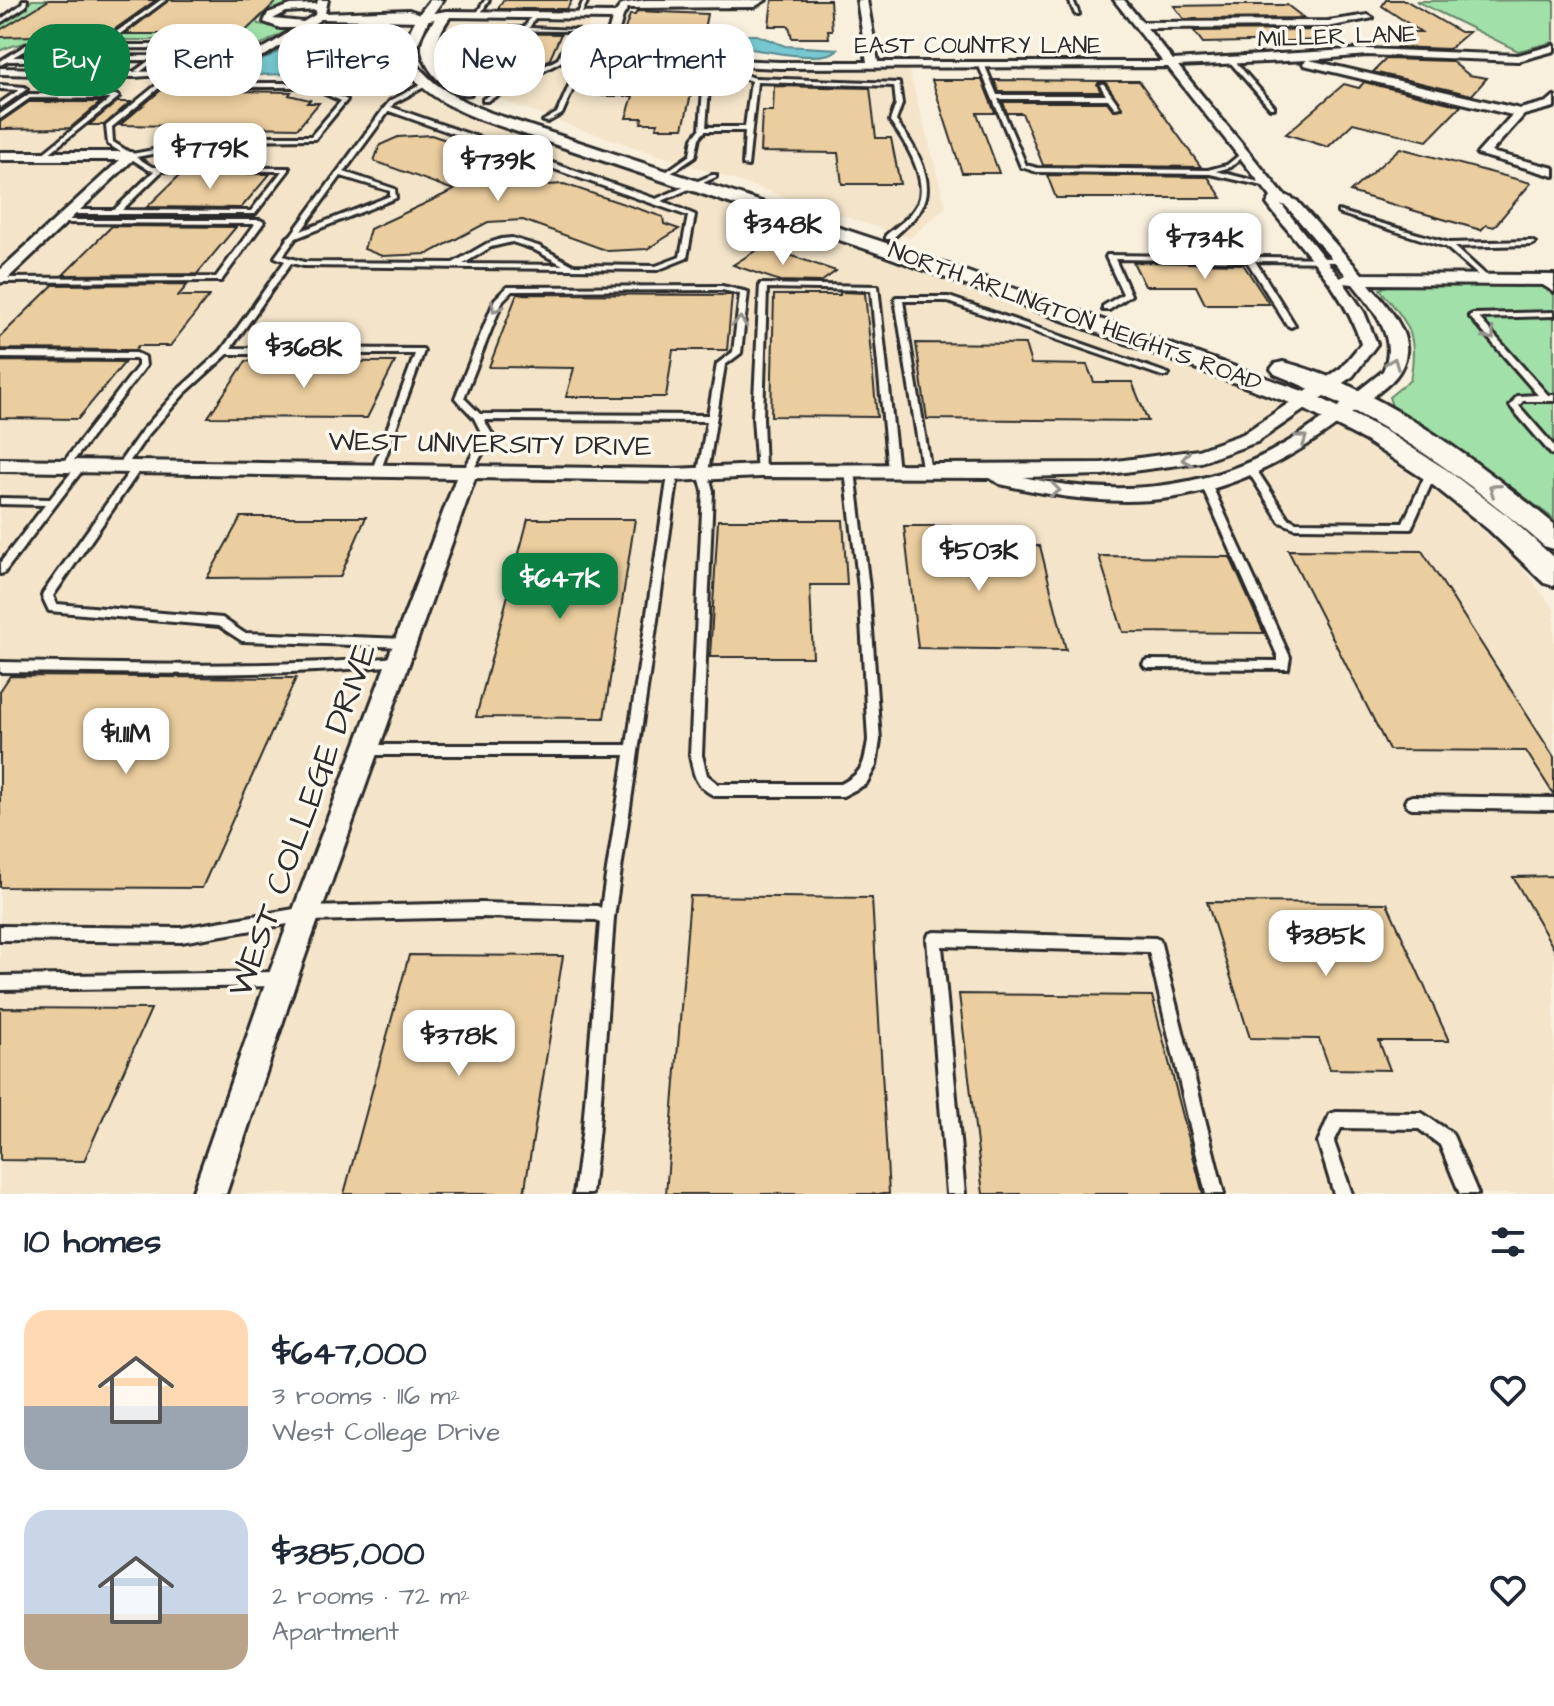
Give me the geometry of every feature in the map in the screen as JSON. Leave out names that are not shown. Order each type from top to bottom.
[{"type":"main road","name":"NORTH ARLINGTON HEIGHTS ROAD","points":[[457,0],[423,18],[405,57],[424,85],[445,99],[485,116],[665,175],[697,175],[889,237],[1106,308],[1325,385],[1346,408],[1432,471],[1554,576]]},
{"type":"main road","name":"NORTH ARLINGTON HEIGHTS ROAD","points":[[441,7],[427,42],[427,52],[438,71],[462,89],[485,100],[697,175],[953,273],[1305,400],[1346,408],[1446,455],[1508,499],[1554,539]]},
{"type":"street","points":[[441,7],[477,15],[618,16],[622,8],[638,3],[754,4],[761,0]]},
{"type":"street","points":[[862,0],[873,65]]},
{"type":"street","points":[[979,472],[1044,490],[1118,497],[1207,486],[1271,460],[1390,374],[1397,362],[1398,346],[1392,327],[1292,204],[1273,191],[1119,0]]},
{"type":"street","points":[[307,24],[321,8]]},
{"type":"street","points":[[278,24],[267,20],[268,17],[284,10],[321,8],[423,18]]},
{"type":"street","name":"EAST COUNTRY LANE","points":[[616,24],[618,16]]},
{"type":"street","points":[[1138,25],[1328,24],[1368,18]]},
{"type":"street","points":[[0,71],[197,70],[225,66],[262,53],[278,43]]},
{"type":"street","name":"MILLER LANE","points":[[1168,62],[1287,59],[1367,52],[1518,58],[1554,48]]},
{"type":"street","points":[[1540,52],[1554,60]]},
{"type":"street","points":[[1287,59],[1520,113],[1551,104],[1554,99]]},
{"type":"street","name":"EAST COUNTRY LANE","points":[[754,67],[1154,66],[1168,62]]},
{"type":"street","points":[[1520,113],[1483,154],[1554,172]]},
{"type":"street","points":[[0,156],[131,156]]},
{"type":"street","points":[[0,279],[131,156]]},
{"type":"street","points":[[979,472],[1102,469],[1201,456],[1250,438],[1347,372],[1369,344],[1367,331],[1274,204],[1273,191]]},
{"type":"street","points":[[1331,279],[1550,283]]},
{"type":"street","name":"WEST UNIVERSITY DRIVE","points":[[0,465],[673,475],[760,471],[979,472]]},
{"type":"street","name":"WEST COLLEGE DRIVE","points":[[209,1194],[282,979],[468,471]]},
{"type":"lane","points":[[0,22],[24,5],[25,0]]},
{"type":"lane","points":[[130,24],[164,0]]},
{"type":"lane","points":[[477,15],[487,0]]},
{"type":"lane","points":[[579,15],[586,0]]},
{"type":"lane","points":[[1071,0],[1077,13]]},
{"type":"lane","points":[[529,24],[535,15]]},
{"type":"lane","points":[[545,29],[575,30],[560,60],[545,68]]},
{"type":"lane","points":[[0,63],[24,48]]},
{"type":"lane","points":[[7,59],[146,58]]},
{"type":"lane","points":[[1231,60],[1272,107]]},
{"type":"lane","points":[[138,71],[146,65]]},
{"type":"lane","points":[[982,66],[1023,166],[1037,170],[1210,172],[1273,191]]},
{"type":"lane","points":[[754,80],[897,84],[899,104],[893,121],[906,138],[919,166],[923,197],[916,211],[889,237]]},
{"type":"lane","points":[[66,217],[116,212],[253,213],[287,169],[151,169],[110,143],[109,126],[159,85],[311,85],[344,100],[313,138],[228,138],[131,156]]},
{"type":"lane","points":[[387,108],[692,215],[683,258],[657,268],[288,262],[279,257],[387,108],[398,97],[424,85]]},
{"type":"lane","points":[[1103,85],[1117,107]]},
{"type":"lane","points":[[0,87],[24,89],[0,106]]},
{"type":"lane","points":[[0,117],[29,96],[116,97],[43,156]]},
{"type":"lane","points":[[485,100],[492,96]]},
{"type":"lane","points":[[546,121],[559,114],[568,96]]},
{"type":"lane","points":[[656,201],[697,175],[693,156],[696,138],[703,129],[705,96]]},
{"type":"lane","points":[[746,165],[752,96]]},
{"type":"lane","points":[[994,97],[1110,97]]},
{"type":"lane","points":[[703,129],[748,129]]},
{"type":"lane","points":[[1210,172],[1229,166],[1243,154]]},
{"type":"lane","points":[[116,212],[160,169]]},
{"type":"lane","points":[[291,238],[394,197],[393,190],[339,173]]},
{"type":"lane","points":[[1340,212],[1449,245],[1531,243]]},
{"type":"lane","points":[[0,279],[218,279],[260,222],[66,217]]},
{"type":"lane","points":[[455,266],[483,247],[504,239],[525,240],[571,267]]},
{"type":"lane","points":[[1449,245],[1486,280]]},
{"type":"lane","points":[[1106,308],[1127,295],[1110,257],[1339,260]]},
{"type":"lane","points":[[1249,258],[1291,325]]},
{"type":"lane","points":[[288,262],[226,351],[181,392],[144,434],[130,467],[47,596],[53,608],[222,622],[242,637],[402,652]]},
{"type":"lane","points":[[760,471],[758,418],[763,286],[875,288],[893,471]]},
{"type":"lane","points":[[468,471],[488,436],[478,417],[459,398],[499,299],[510,289],[722,288],[744,292],[737,353],[721,364],[703,472],[708,491],[696,755],[701,778],[715,790],[843,790],[861,780],[870,766],[874,740],[864,588],[850,471]]},
{"type":"lane","points":[[926,472],[899,299],[946,299],[1165,374]]},
{"type":"lane","points":[[1550,398],[1473,316],[1554,314]]},
{"type":"lane","points":[[226,351],[420,351],[377,470]]},
{"type":"lane","points":[[0,355],[136,356],[142,359],[142,366],[52,502],[0,570]]},
{"type":"lane","points":[[1550,398],[1520,398],[1514,406],[1554,452]]},
{"type":"lane","points":[[478,417],[713,418]]},
{"type":"lane","points":[[1251,468],[1284,520],[1295,525],[1407,527],[1432,471]]},
{"type":"lane","points":[[583,1194],[607,918],[673,475]]},
{"type":"lane","points":[[1149,664],[1284,666],[1284,657],[1207,486]]},
{"type":"lane","points":[[0,501],[52,502]]},
{"type":"lane","points":[[0,667],[338,668],[402,652]]},
{"type":"lane","points":[[366,750],[632,750]]},
{"type":"lane","points":[[1412,802],[1554,804]]},
{"type":"lane","points":[[0,933],[181,935],[306,914],[481,910],[597,913],[607,918]]},
{"type":"lane","points":[[956,1194],[934,939],[1155,945],[1215,1194]]},
{"type":"lane","points":[[0,983],[282,979]]},
{"type":"lane","points":[[1343,1194],[1326,1142],[1336,1120],[1422,1121],[1446,1139],[1469,1194]]},
{"type":"shaded area","points":[[590,22],[561,24],[561,96],[754,96],[754,57],[773,62],[907,63],[946,207],[910,238],[580,129],[491,96],[545,96],[545,24],[448,24]]},
{"type":"shaded area","points":[[0,80],[24,80],[24,96],[130,96],[130,80],[146,80],[146,96],[262,96],[262,81],[278,81],[278,96],[418,96],[418,85],[434,91],[434,96],[448,96],[766,215],[1269,392],[1359,440],[1456,506],[1518,562],[1554,609],[1554,1194],[0,1194]]},
{"type":"green space","points":[[32,0],[318,0],[315,5],[284,7],[270,12],[257,21],[258,24],[146,24],[146,40],[130,40],[130,24],[24,24],[24,43],[0,51],[0,24],[19,14]]},
{"type":"green space","points":[[1554,0],[1554,42],[1518,51],[1416,1]]},
{"type":"green space","points":[[262,24],[278,26],[278,35],[262,44]]},
{"type":"green space","points":[[1389,285],[1554,286],[1554,519],[1467,455],[1392,406],[1389,397],[1410,380],[1413,351],[1409,330],[1380,289]]},
{"type":"water","points":[[754,35],[785,46],[838,49],[819,56],[754,49]]},
{"type":"water","points":[[278,52],[278,74],[262,75],[262,60]]},
{"type":"building","points":[[49,0],[156,0],[122,24],[24,24],[24,36],[0,37],[0,30]]},
{"type":"building","points":[[169,0],[278,0],[253,24],[146,24],[146,34],[130,34],[130,30]]},
{"type":"building","points":[[503,0],[572,0],[567,9],[498,9]]},
{"type":"building","points":[[772,0],[830,0],[832,30],[828,30],[829,38],[792,38],[789,26],[769,26]]},
{"type":"building","points":[[1386,0],[1405,0],[1460,32],[1469,32],[1449,49],[1396,47],[1410,32],[1421,32],[1382,6]]},
{"type":"building","points":[[1287,5],[1304,18],[1184,19],[1174,6]]},
{"type":"building","points":[[637,11],[707,14],[705,24],[627,24],[630,15],[635,15]]},
{"type":"building","points":[[1319,30],[1331,40],[1203,43],[1194,31]]},
{"type":"building","points":[[545,34],[561,34],[550,59],[545,62]]},
{"type":"building","points":[[1386,59],[1451,61],[1469,75],[1487,78],[1472,95],[1373,72]]},
{"type":"building","points":[[932,80],[982,80],[995,113],[977,113],[999,173],[962,173]]},
{"type":"building","points":[[994,80],[1101,81],[1097,84],[1101,92],[999,92]]},
{"type":"building","points":[[1105,81],[1139,81],[1201,167],[1043,165],[1022,113],[1007,113],[1003,102],[1107,102],[1113,110],[1122,109]]},
{"type":"building","points":[[1364,82],[1461,106],[1427,141],[1353,123],[1328,147],[1286,134],[1344,84],[1359,88]]},
{"type":"building","points":[[774,86],[870,88],[876,138],[891,138],[900,184],[842,184],[838,153],[760,152],[762,111],[773,111]]},
{"type":"building","points":[[262,92],[278,92],[278,96],[293,96],[310,100],[307,103],[319,103],[298,128],[120,125],[154,96],[262,96]]},
{"type":"building","points":[[633,96],[691,96],[683,128],[656,128],[658,123],[641,123],[642,118],[626,118]]},
{"type":"building","points":[[29,102],[101,102],[70,128],[0,129],[0,122]]},
{"type":"building","points":[[117,102],[130,102],[104,125],[89,125]]},
{"type":"building","points":[[431,135],[516,163],[512,187],[564,184],[663,217],[664,224],[679,229],[647,249],[608,251],[523,220],[488,222],[428,254],[382,256],[364,249],[370,229],[454,190],[374,161],[380,145],[398,137]]},
{"type":"building","points":[[1400,148],[1531,183],[1494,227],[1486,225],[1481,230],[1350,192]]},
{"type":"building","points":[[181,174],[270,174],[241,208],[147,207]]},
{"type":"building","points":[[1047,175],[1208,177],[1222,198],[1056,198]]},
{"type":"building","points":[[112,226],[236,227],[197,274],[63,275]]},
{"type":"building","points":[[763,246],[836,271],[821,282],[780,281],[733,265]]},
{"type":"building","points":[[1133,262],[1243,264],[1269,304],[1205,304],[1196,286],[1145,286]]},
{"type":"building","points":[[188,284],[178,296],[209,296],[170,346],[138,346],[135,350],[0,349],[0,337],[53,285]]},
{"type":"building","points":[[840,292],[865,293],[877,417],[771,416],[774,295],[840,295]]},
{"type":"building","points":[[517,294],[732,295],[727,350],[673,350],[666,397],[566,397],[574,368],[489,367]]},
{"type":"building","points":[[916,343],[1025,344],[1031,364],[1087,365],[1094,382],[1132,382],[1148,421],[927,419]]},
{"type":"building","points":[[0,361],[125,362],[78,419],[0,418]]},
{"type":"building","points":[[246,361],[395,362],[367,418],[208,417]]},
{"type":"building","points":[[241,517],[366,517],[340,577],[207,578]]},
{"type":"building","points":[[528,519],[635,519],[604,718],[476,717]]},
{"type":"building","points":[[718,520],[843,520],[847,585],[810,585],[813,657],[710,657]]},
{"type":"building","points":[[904,526],[954,526],[956,534],[980,534],[982,546],[1040,546],[1066,650],[918,648]]},
{"type":"building","points":[[1288,550],[1422,551],[1554,757],[1554,795],[1526,751],[1389,750]]},
{"type":"building","points":[[1099,556],[1230,557],[1264,633],[1123,632]]},
{"type":"building","points":[[10,676],[296,678],[202,888],[0,887],[0,691]]},
{"type":"building","points":[[1554,876],[1554,949],[1513,877]]},
{"type":"building","points":[[690,896],[872,898],[889,1194],[666,1194]]},
{"type":"building","points":[[1207,902],[1387,903],[1449,1041],[1379,1041],[1390,1070],[1330,1069],[1319,1039],[1250,1038]]},
{"type":"building","points":[[409,955],[563,956],[524,1194],[344,1194]]},
{"type":"building","points":[[959,994],[1152,996],[1203,1194],[983,1194]]},
{"type":"building","points":[[0,1008],[151,1009],[84,1161],[0,1160]]}]
